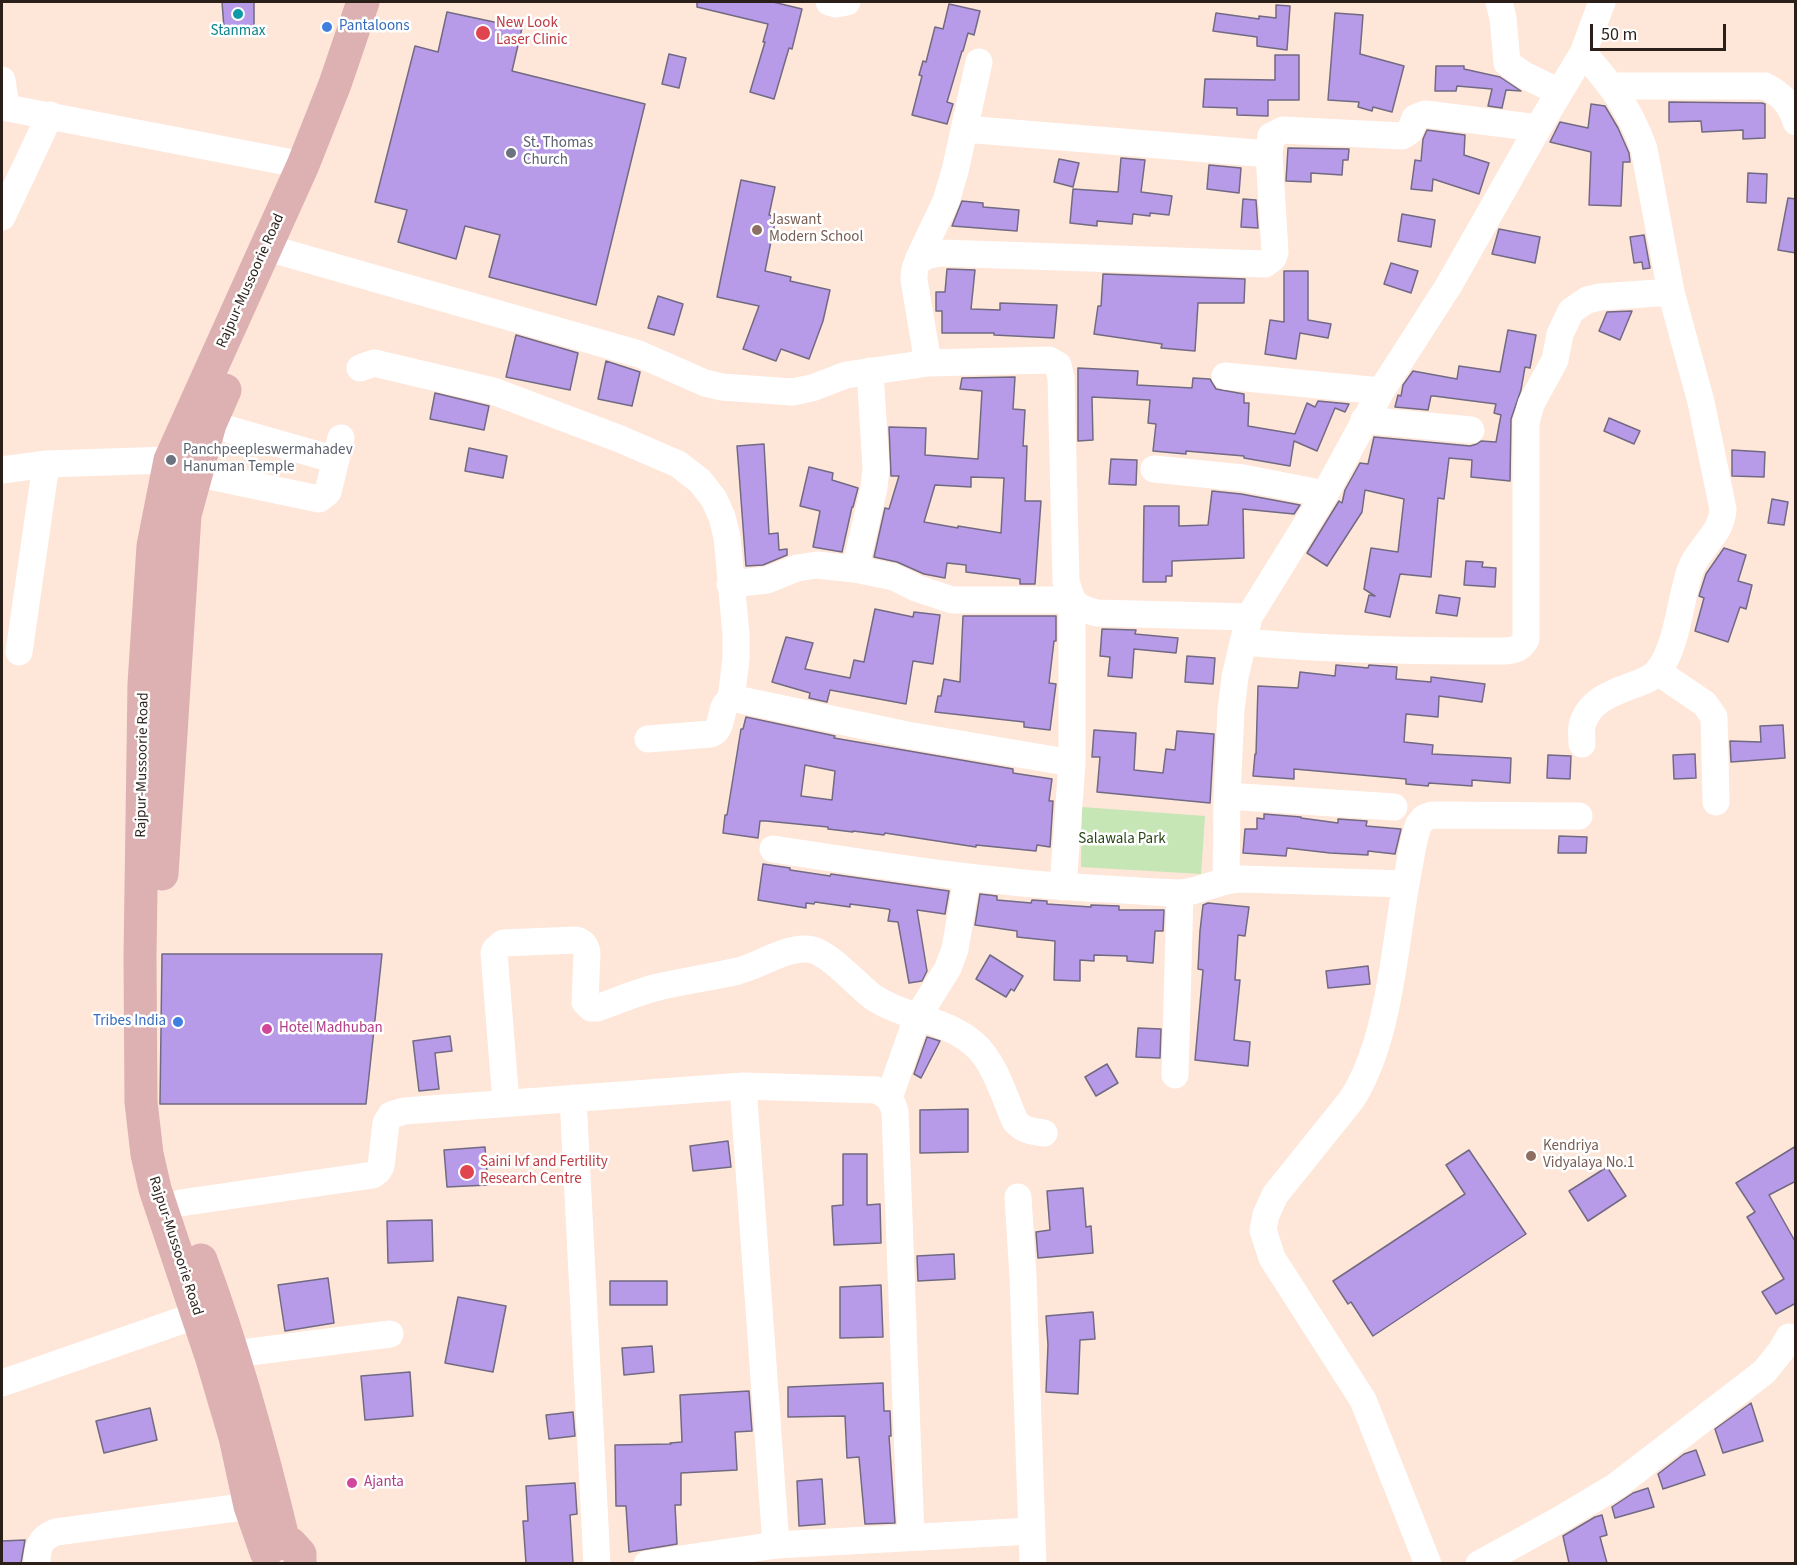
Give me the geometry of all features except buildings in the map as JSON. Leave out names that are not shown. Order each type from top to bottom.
[{"type":"main road","name":"Rajpur-Mussoorie Road","points":[[279,1555],[250,1506],[235,1437],[212,1359],[155,1189],[147,1154],[141,1102],[140,956],[144,684],[153,546],[182,466],[335,84],[363,2]]},
{"type":"main road","name":"Rajpur-Mussoorie Road","points":[[279,1555],[255,1421],[219,1310],[159,1142],[154,1114],[158,944],[185,515],[182,466],[210,424],[352,88],[381,2]]},
{"type":"street","points":[[829,2],[836,4],[848,2]]},
{"type":"street","points":[[1498,2],[1503,18],[1507,63],[1524,75],[1559,92]]},
{"type":"street","points":[[1226,880],[1231,710],[1235,677],[1246,629],[1325,494],[1364,420],[1449,285],[1583,53],[1602,2]]},
{"type":"street","points":[[1582,744],[1582,726],[1597,702],[1610,694],[1650,678],[1658,672],[1680,617],[1689,572],[1694,560],[1714,536],[1723,516],[1704,413],[1671,292],[1644,149],[1638,131],[1613,86],[1583,53]]},
{"type":"street","points":[[928,363],[914,269],[946,201],[979,62]]},
{"type":"street","points":[[2,80],[4,107],[303,165]]},
{"type":"street","points":[[1613,86],[1765,86],[1777,92],[1786,102],[1796,122]]},
{"type":"street","points":[[918,260],[926,255],[941,253],[1265,264],[1273,258],[1275,252],[1269,154],[1271,136],[1283,130],[1402,136],[1410,131],[1416,118],[1421,114],[1538,128]]},
{"type":"street","points":[[2,217],[50,115]]},
{"type":"street","points":[[964,129],[1269,154]]},
{"type":"street","points":[[282,252],[639,354],[705,383],[722,387],[784,392],[802,391],[846,375],[928,363],[1049,360],[1058,365],[1061,378],[1066,581],[1072,600],[1072,763],[1063,887]]},
{"type":"street","points":[[730,584],[767,580],[806,566],[855,569],[894,577],[929,594],[952,600],[1072,600],[1082,609],[1097,613],[1246,629],[1308,648],[1380,651],[1515,650],[1522,646],[1526,639],[1526,423],[1531,404],[1555,360],[1565,321],[1571,311],[1587,300],[1671,292]]},
{"type":"street","points":[[360,368],[374,363],[493,391],[620,439],[678,465],[700,481],[714,499],[727,537],[736,634],[736,660],[731,699],[725,704],[716,732],[648,739]]},
{"type":"street","points":[[855,569],[872,504],[875,478],[870,371]]},
{"type":"street","points":[[1225,376],[1381,391]]},
{"type":"street","points":[[1364,420],[1471,430]]},
{"type":"street","points":[[2,470],[46,464],[182,466],[320,499],[328,492],[338,449],[210,424]]},
{"type":"street","points":[[19,652],[46,464]]},
{"type":"street","points":[[1154,469],[1243,478],[1325,494]]},
{"type":"street","points":[[1658,672],[1706,704],[1714,717],[1716,802]]},
{"type":"street","points":[[731,699],[907,735],[1072,763]]},
{"type":"street","points":[[1227,796],[1394,807]]},
{"type":"street","points":[[1428,1563],[1364,1400],[1272,1258],[1263,1230],[1266,1215],[1275,1195],[1352,1099],[1367,1073],[1374,1055],[1387,995],[1417,830],[1424,818],[1432,815],[1579,816]]},
{"type":"street","points":[[773,849],[967,879],[1063,887],[1180,893],[1201,890],[1226,880],[1241,879],[1406,884]]},
{"type":"street","points":[[889,1098],[917,1018],[948,968],[955,949],[967,879]]},
{"type":"street","points":[[1175,1075],[1180,893]]},
{"type":"street","points":[[506,1102],[494,953],[503,943],[576,940],[581,942],[586,946],[588,953],[585,1002],[591,1008],[655,988],[739,971],[791,951],[810,949],[824,955],[861,988],[883,1003],[917,1018],[930,1020],[974,1043],[992,1069],[1015,1121],[1021,1128],[1028,1131],[1044,1133]]},
{"type":"street","points":[[180,1203],[373,1175],[381,1166],[386,1123],[391,1115],[404,1111],[743,1086],[876,1090],[884,1093],[893,1103],[895,1112],[911,1537]]},
{"type":"street","points":[[743,1086],[776,1545]]},
{"type":"street","points":[[573,1098],[597,1563]]},
{"type":"street","points":[[1018,1197],[1024,1289],[1033,1563]]},
{"type":"street","points":[[2,1383],[197,1315]]},
{"type":"street","points":[[234,1354],[390,1334]]},
{"type":"street","points":[[1479,1563],[1559,1520],[1616,1485],[1764,1372],[1782,1351],[1789,1336]]},
{"type":"street","points":[[37,1563],[40,1542],[45,1536],[56,1532],[250,1506]]},
{"type":"street","points":[[647,1563],[776,1545],[1031,1531]]},
{"type":"green space","name":"Salawala Park","points":[[1082,807],[1205,816],[1201,874],[1081,867]]},
{"type":"place","name":"Stanmax","points":[[238,14]]},
{"type":"place","name":"Pantaloons","points":[[327,27]]},
{"type":"place","name":"New Look Laser Clinic","points":[[483,33]]},
{"type":"place","name":"St. Thomas Church","points":[[511,153]]},
{"type":"place","name":"Jaswant Modern School","points":[[757,230]]},
{"type":"place","name":"Panchpeepleswermahadev Hanuman Temple","points":[[171,460]]},
{"type":"place","name":"Tribes India","points":[[178,1022]]},
{"type":"place","name":"Hotel Madhuban","points":[[267,1029]]},
{"type":"place","name":"Kendriya Vidyalaya No.1","points":[[1531,1156]]},
{"type":"place","name":"Saini Ivf and Fertility Research Centre","points":[[467,1172]]},
{"type":"place","name":"Ajanta","points":[[352,1483]]}]
